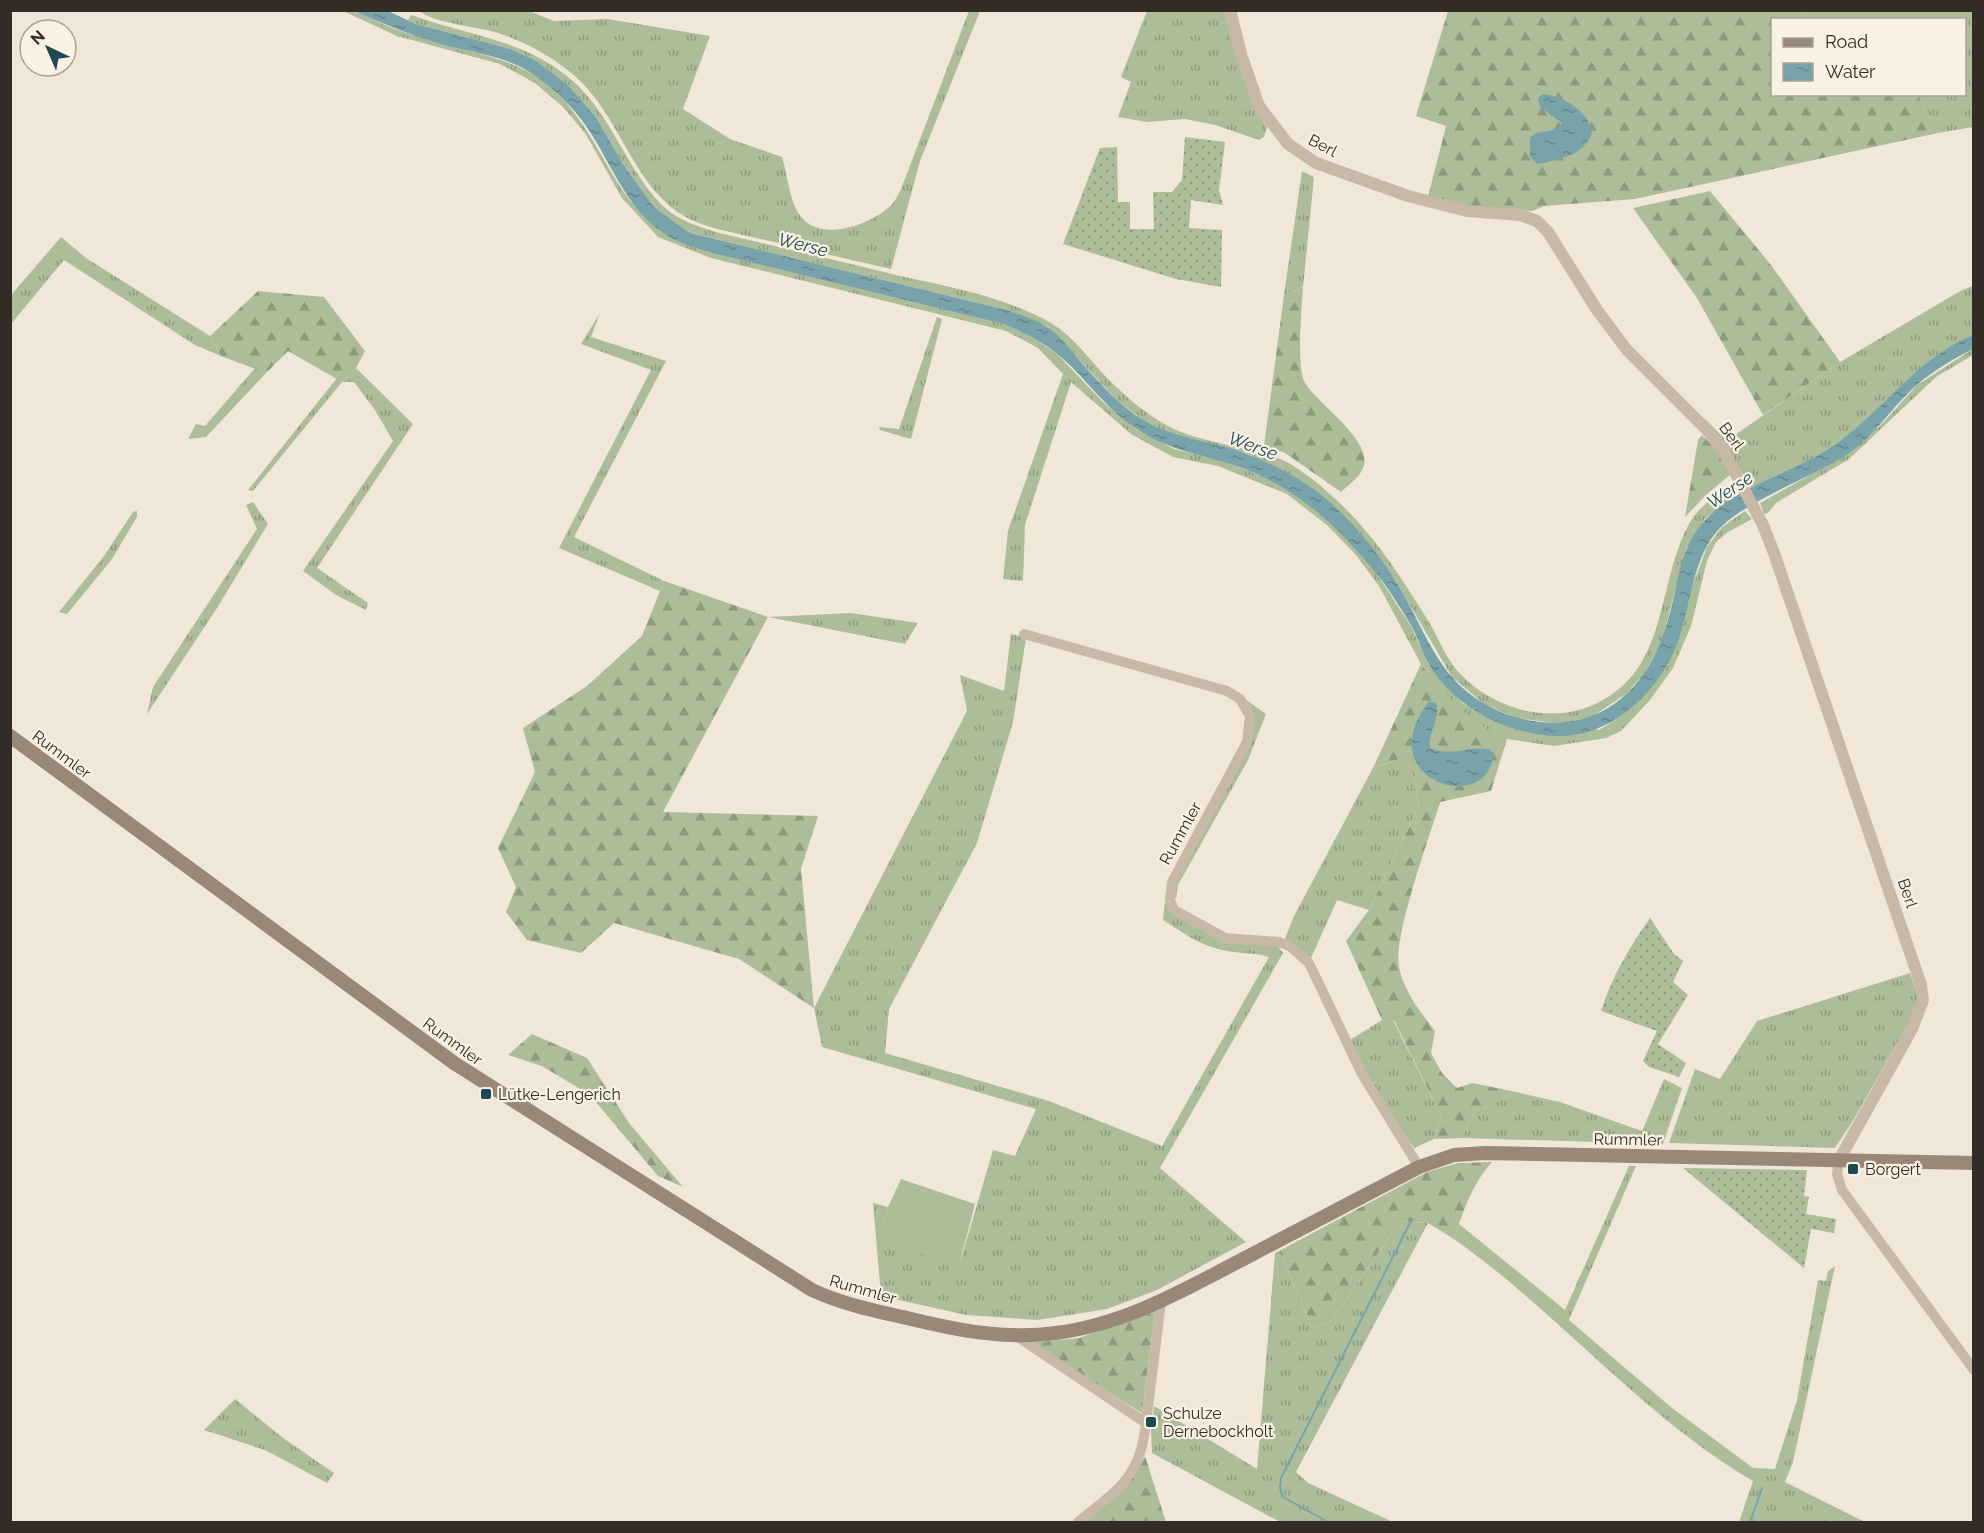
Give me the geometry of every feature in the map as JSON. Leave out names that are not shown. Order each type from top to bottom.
[{"type":"main road","name":"Rummler","points":[[10,736],[454,1063],[796,1281],[825,1296],[874,1311],[953,1329],[1014,1335],[1080,1329],[1108,1322],[1161,1302],[1419,1167],[1454,1155],[1485,1153],[1974,1163]]},
{"type":"street","name":"Berl","points":[[1230,10],[1241,54],[1259,106],[1288,144],[1316,163],[1408,196],[1467,211],[1520,215],[1537,221],[1548,232],[1597,310],[1627,350],[1714,438],[1741,481],[1778,564],[1921,985],[1923,1000],[1912,1029],[1839,1160]]},
{"type":"street","name":"Rummler","points":[[1024,634],[1227,690],[1240,699],[1250,716],[1247,742],[1172,882],[1170,900],[1174,910],[1225,938],[1279,942],[1291,946],[1309,963],[1362,1074],[1419,1167]]},
{"type":"street","points":[[1839,1160],[1837,1174],[1846,1196],[1974,1370]]},
{"type":"street","points":[[1078,1522],[1116,1490],[1134,1469],[1143,1447],[1161,1302]]},
{"type":"street","name":"Rummler","points":[[1014,1335],[1146,1423]]},
{"type":"green space","points":[[1800,10],[1802,18],[1771,18],[1771,96],[1919,96],[1938,133],[1635,199],[1544,206],[1532,211],[1453,206],[1428,197],[1446,126],[1416,116],[1448,11]]},
{"type":"green space","points":[[343,11],[356,12],[404,32],[507,62],[532,74],[561,97],[573,111],[621,188],[661,232],[1004,324],[1032,337],[1057,354],[1104,403],[1136,429],[1174,449],[1220,460],[1276,481],[1339,529],[1375,571],[1412,628],[1428,664],[1463,703],[1483,715],[1599,730],[1618,718],[1657,680],[1707,547],[1722,527],[1745,511],[1752,519],[1728,532],[1716,542],[1707,561],[1691,626],[1673,668],[1650,700],[1621,731],[1606,738],[1554,746],[1507,739],[1486,730],[1458,708],[1421,664],[1379,586],[1356,555],[1328,526],[1287,494],[1218,466],[1173,457],[1131,434],[1071,382],[1025,525],[1023,581],[1003,579],[1008,531],[1063,374],[1038,348],[1006,331],[711,258],[658,237],[622,198],[585,133],[563,107],[535,83],[500,64],[397,36]]},
{"type":"green space","points":[[419,11],[529,11],[554,21],[608,19],[710,36],[683,109],[730,139],[782,157],[797,211],[805,221],[828,230],[854,226],[867,221],[879,215],[894,202],[969,11],[980,11],[920,161],[891,269],[717,229],[684,216],[663,200],[649,184],[592,93],[559,64],[540,51],[509,37],[436,19]]},
{"type":"green space","points":[[1147,11],[1225,11],[1259,115],[1267,127],[1264,137],[1259,140],[1215,125],[1185,119],[1147,122],[1118,117],[1131,82],[1121,77]]},
{"type":"green space","points":[[1800,11],[1973,11],[1973,127],[1938,133],[1919,96],[1966,96],[1966,18],[1802,18]]},
{"type":"green space","points":[[411,15],[516,47],[536,56],[574,82],[599,111],[652,194],[665,208],[683,220],[719,233],[958,289],[1015,306],[1059,329],[1122,392],[1161,422],[1196,437],[1265,454],[1292,465],[1332,496],[1373,539],[1418,605],[1455,668],[1483,693],[1518,709],[1537,713],[1575,711],[1593,705],[1618,690],[1636,671],[1648,649],[1678,548],[1689,524],[1703,507],[1732,484],[1736,495],[1706,518],[1686,549],[1662,641],[1644,674],[1626,694],[1593,716],[1569,722],[1554,723],[1517,718],[1484,704],[1452,677],[1394,578],[1333,505],[1249,454],[1174,435],[1144,421],[1118,401],[1048,327],[1011,311],[690,233],[654,207],[623,164],[596,117],[568,85],[535,60],[511,49],[416,24],[408,20]]},
{"type":"green space","points":[[1185,137],[1225,142],[1219,190],[1223,205],[1191,200],[1189,228],[1222,230],[1221,287],[1176,279],[1063,244],[1100,148],[1117,147],[1118,202],[1130,202],[1130,229],[1154,229],[1153,192],[1172,192],[1182,180]]},
{"type":"green space","points":[[1302,171],[1314,177],[1303,287],[1284,295]]},
{"type":"green space","points":[[1710,191],[1771,265],[1840,362],[1763,415],[1697,298],[1633,208]]},
{"type":"green space","points":[[61,237],[86,258],[210,336],[221,356],[195,345],[64,260],[11,324],[11,295]]},
{"type":"green space","points":[[1973,286],[1973,335],[1956,343],[1926,364],[1847,437],[1794,469],[1751,488],[1724,443],[1703,421],[1705,419],[1732,446],[1732,437],[1840,362],[1962,290]]},
{"type":"green space","points":[[1303,287],[1300,336],[1302,375],[1312,392],[1355,438],[1365,461],[1359,475],[1341,492],[1285,453],[1264,446],[1284,295]]},
{"type":"green space","points":[[258,291],[324,297],[365,351],[356,368],[342,382],[288,351],[266,373],[221,356],[210,336]]},
{"type":"green space","points":[[600,313],[591,337],[666,361],[574,537],[664,581],[660,591],[559,548],[651,370],[581,344]]},
{"type":"green space","points":[[937,317],[942,319],[911,439],[880,430],[879,427],[899,429]]},
{"type":"green space","points":[[1973,349],[1973,355],[1936,377],[1849,459],[1776,503],[1768,513],[1764,514],[1760,503],[1808,476],[1879,427],[1917,385]]},
{"type":"green space","points":[[255,368],[266,373],[206,437],[188,439],[196,424],[205,426]]},
{"type":"green space","points":[[356,368],[413,424],[317,568],[368,603],[366,610],[336,595],[303,571],[393,441],[375,410],[354,382],[342,382]]},
{"type":"green space","points":[[337,378],[342,382],[253,491],[248,490]]},
{"type":"green space","points":[[1702,435],[1717,450],[1731,474],[1685,517],[1698,440]]},
{"type":"green space","points":[[253,502],[268,524],[217,608],[147,714],[153,687],[257,529],[246,505]]},
{"type":"green space","points":[[137,511],[137,517],[112,559],[67,614],[59,612],[104,556],[133,512]]},
{"type":"green space","points":[[664,581],[768,617],[663,812],[818,816],[801,869],[814,1008],[739,959],[614,923],[581,953],[527,940],[506,912],[516,887],[498,848],[535,772],[523,728],[587,686],[642,636]]},
{"type":"green space","points":[[851,613],[918,623],[905,644],[768,617]]},
{"type":"green space","points":[[1011,634],[1026,638],[1013,722],[977,843],[889,1009],[885,1053],[1049,1101],[1162,1146],[1269,957],[1222,950],[1198,941],[1163,920],[1165,902],[1228,942],[1277,945],[1283,953],[1160,1168],[1246,1242],[1157,1290],[1107,1309],[1038,1320],[966,1315],[881,1296],[873,1203],[888,1207],[882,1230],[959,1266],[993,1150],[1015,1156],[1036,1109],[822,1047],[814,1008],[967,711],[960,675],[1004,691]]},
{"type":"green space","points":[[1421,664],[1470,717],[1507,739],[1491,791],[1440,802],[1401,933],[1399,967],[1401,976],[1413,1001],[1435,1031],[1431,1053],[1442,1073],[1457,1088],[1473,1083],[1511,1091],[1505,1098],[1474,1113],[1462,1138],[1434,1139],[1441,1116],[1394,1020],[1382,1020],[1346,941],[1369,910],[1419,805],[1411,766],[1400,759],[1373,768]]},
{"type":"green space","points":[[1242,697],[1266,714],[1248,760],[1178,885],[1176,898],[1173,894],[1175,883],[1251,738]]},
{"type":"green space","points":[[1400,759],[1411,766],[1419,805],[1369,910],[1337,900],[1311,958],[1285,939],[1294,916],[1373,768]]},
{"type":"green space","points":[[1650,918],[1674,954],[1683,961],[1673,982],[1688,995],[1658,1044],[1686,1063],[1679,1077],[1649,1067],[1643,1061],[1657,1031],[1601,1011],[1622,963]]},
{"type":"green space","points":[[1910,973],[1918,995],[1916,1010],[1835,1148],[1669,1143],[1695,1069],[1720,1079],[1757,1021]]},
{"type":"green space","points":[[1382,1020],[1393,1020],[1441,1116],[1434,1139],[1414,1148],[1377,1095],[1350,1040]]},
{"type":"green space","points":[[532,1034],[587,1058],[629,1123],[683,1187],[658,1176],[590,1095],[542,1066],[508,1055]]},
{"type":"green space","points":[[1664,1079],[1682,1088],[1663,1144],[1462,1138],[1474,1113],[1505,1098],[1511,1091],[1560,1102],[1642,1131]]},
{"type":"green space","points":[[1492,1162],[1473,1189],[1454,1239],[1428,1223],[1400,1221],[1332,1321],[1312,1327],[1279,1251],[1427,1172],[1458,1163]]},
{"type":"green space","points":[[1629,1166],[1636,1166],[1569,1320],[1672,1408],[1753,1468],[1775,1469],[1797,1400],[1818,1280],[1826,1281],[1828,1271],[1835,1266],[1793,1462],[1785,1482],[1865,1522],[1739,1522],[1753,1481],[1674,1426],[1529,1299],[1454,1239],[1459,1224],[1565,1310]]},
{"type":"green space","points":[[1683,1168],[1807,1170],[1804,1196],[1809,1197],[1806,1214],[1836,1219],[1834,1233],[1811,1229],[1804,1268]]},
{"type":"green space","points":[[901,1179],[975,1204],[959,1266],[889,1243],[882,1230],[888,1207]]},
{"type":"green space","points":[[1400,1221],[1428,1223],[1296,1472],[1308,1483],[1393,1522],[1280,1522],[1152,1453],[1151,1431],[1154,1406],[1257,1469],[1275,1253],[1279,1251],[1312,1327],[1332,1321]]},
{"type":"green space","points":[[1155,1311],[1142,1413],[1030,1343],[1079,1338]]},
{"type":"green space","points":[[235,1399],[283,1438],[334,1473],[327,1483],[265,1450],[204,1430]]},
{"type":"green space","points":[[1145,1456],[1166,1522],[1082,1522],[1137,1470]]},
{"type":"water","points":[[354,11],[388,11],[416,24],[511,49],[535,60],[568,85],[596,117],[623,164],[654,207],[690,233],[1011,311],[1034,320],[1052,330],[1111,394],[1137,416],[1171,433],[1258,458],[1292,475],[1332,504],[1382,560],[1443,666],[1452,677],[1467,692],[1485,704],[1525,720],[1568,722],[1589,717],[1608,708],[1623,697],[1635,685],[1654,658],[1671,609],[1685,552],[1692,537],[1710,516],[1741,493],[1830,448],[1866,419],[1916,372],[1952,345],[1973,335],[1973,349],[1918,384],[1867,438],[1848,454],[1765,497],[1722,526],[1711,539],[1698,568],[1675,649],[1655,683],[1642,698],[1611,722],[1593,730],[1574,735],[1535,734],[1517,730],[1482,715],[1452,693],[1428,663],[1412,627],[1377,574],[1343,536],[1313,508],[1280,486],[1242,468],[1176,448],[1150,437],[1115,412],[1056,353],[1037,340],[1004,324],[713,253],[675,240],[663,233],[638,210],[581,119],[562,98],[534,75],[502,59],[444,45],[398,30]]},
{"type":"water","points":[[1543,94],[1567,101],[1574,106],[1586,118],[1592,133],[1583,147],[1570,155],[1537,164],[1530,156],[1530,138],[1538,133],[1555,129],[1562,123],[1540,107],[1538,98]]},
{"type":"water","points":[[1429,701],[1436,703],[1437,709],[1436,721],[1430,737],[1430,748],[1445,752],[1482,748],[1489,749],[1493,753],[1487,772],[1473,783],[1456,786],[1437,781],[1421,770],[1413,752],[1414,729]]},
{"type":"waterway","points":[[1328,1522],[1283,1497],[1280,1488],[1281,1478],[1412,1219]]},
{"type":"waterway","points":[[1750,1522],[1762,1488]]},
{"type":"place","name":"Lütke-Lengerich","points":[[486,1094]]},
{"type":"place","name":"Borgert","points":[[1853,1169]]},
{"type":"place","name":"Schulze Dernebockholt","points":[[1151,1422]]},
{"type":"water label","name":"Werse","points":[[803,245]]},
{"type":"water label","name":"Werse","points":[[1253,446]]},
{"type":"water label","name":"Werse","points":[[1730,490]]}]
